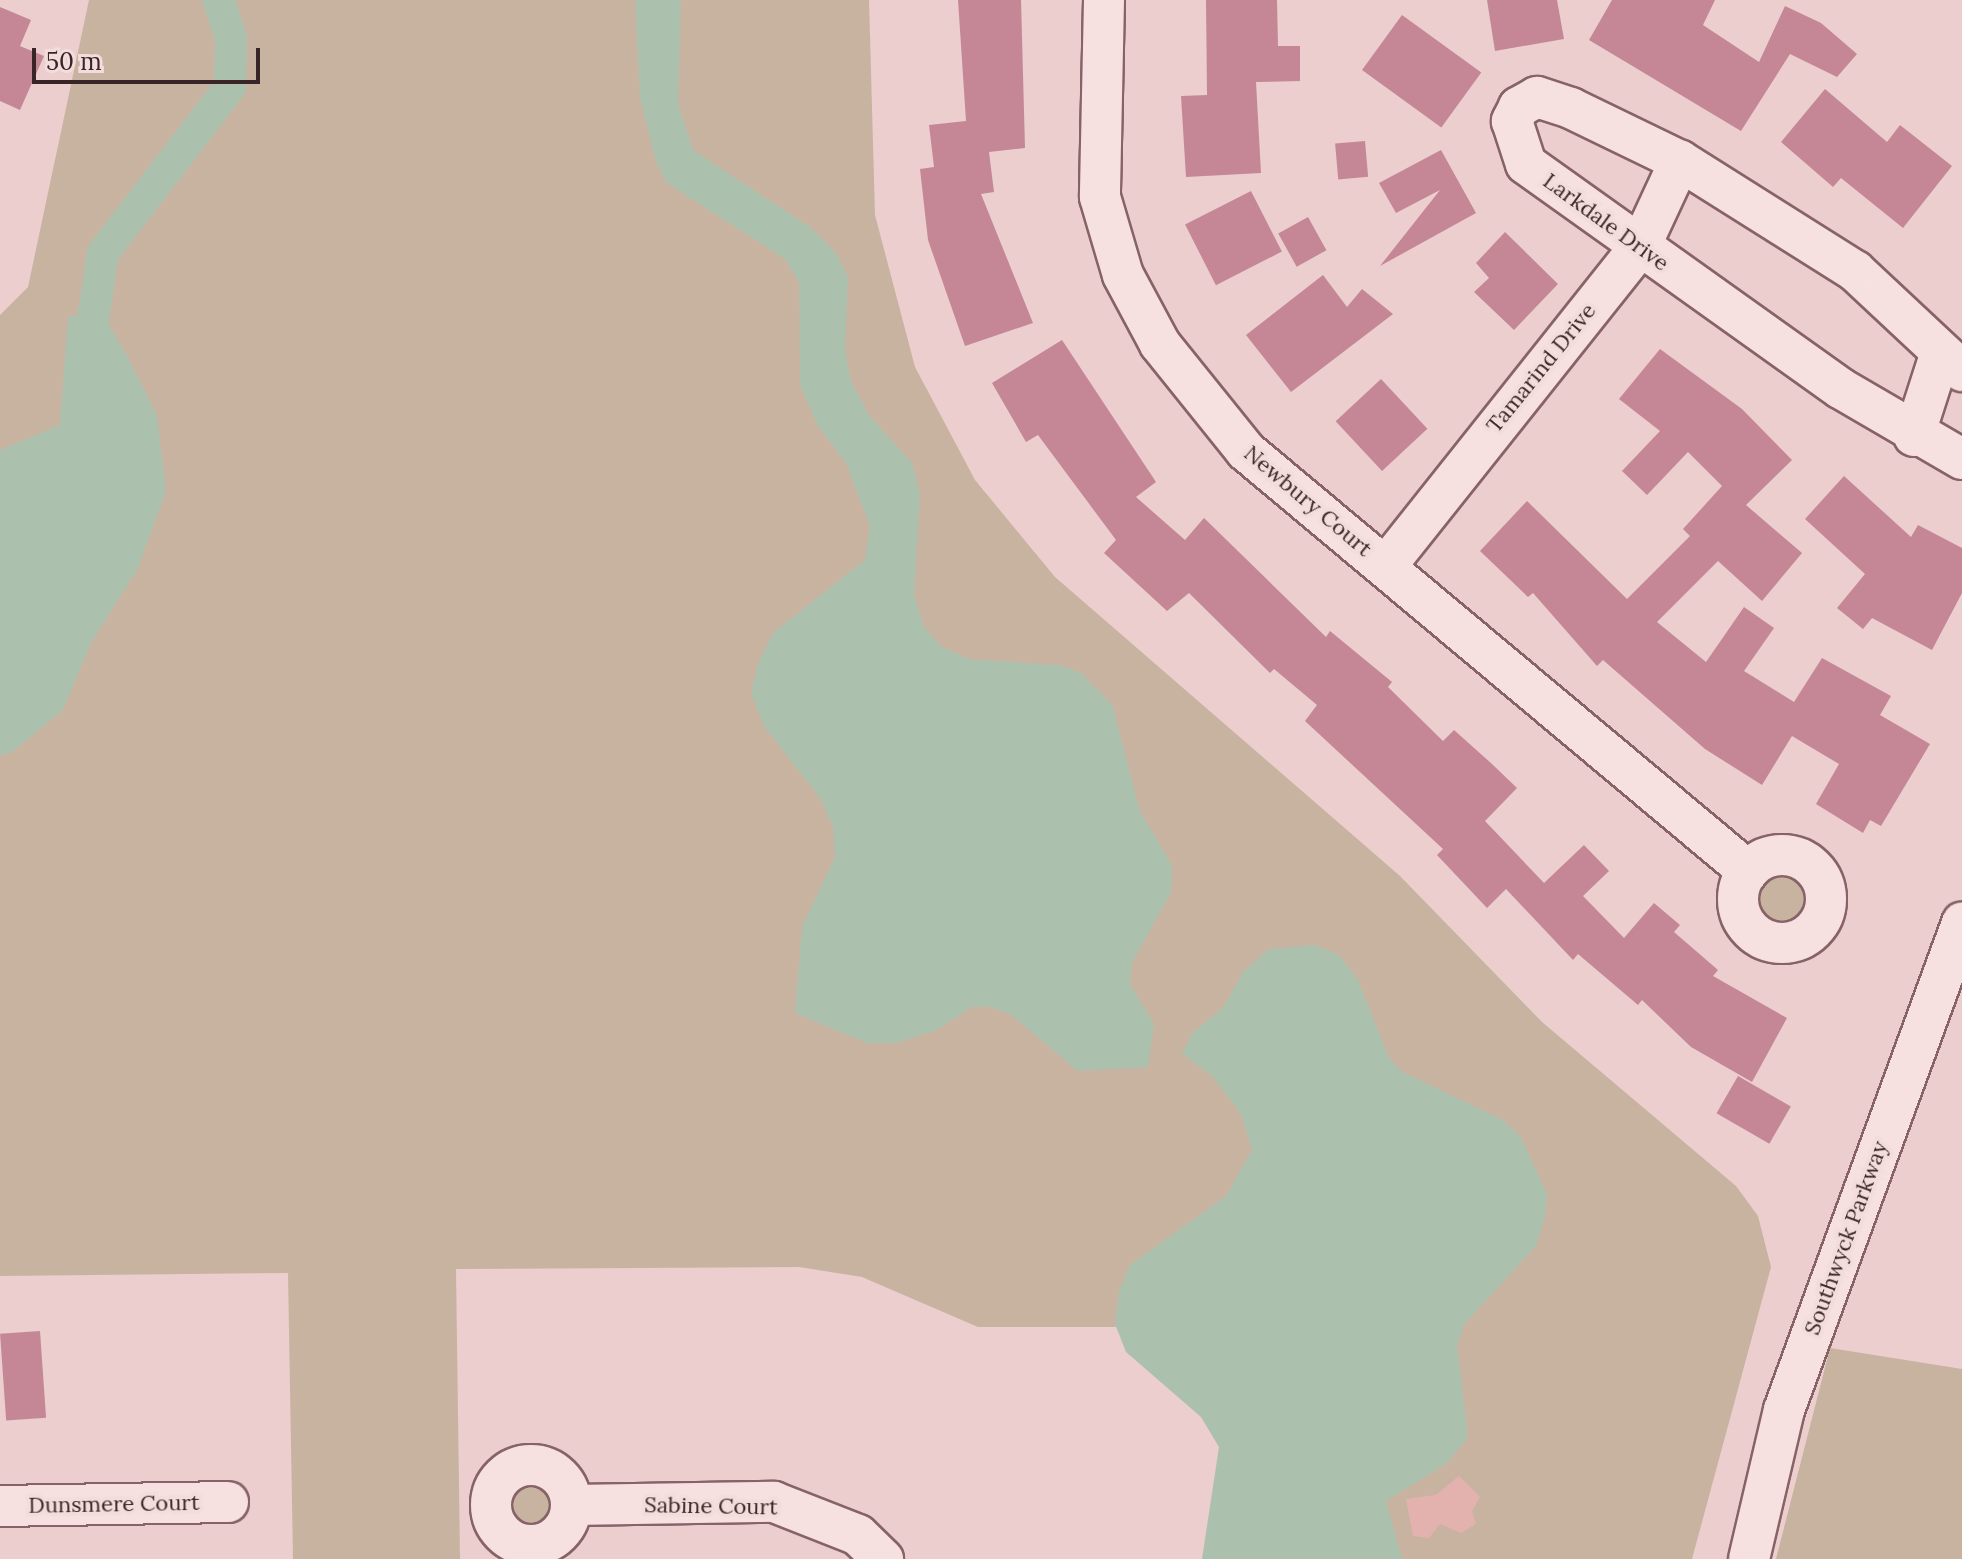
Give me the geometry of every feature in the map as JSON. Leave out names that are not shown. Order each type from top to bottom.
[{"type":"street","name":"Newbury Court","points":[[1104,0],[1100,197],[1123,275],[1160,344],[1246,451],[1748,871]]},
{"type":"street","name":"Larkdale Drive","points":[[1914,436],[1951,363],[1855,271],[1680,161],[1537,97],[1519,107],[1512,121],[1526,164],[1640,247],[1914,436],[1962,459]]},
{"type":"street","name":"Tamarind Drive","points":[[1386,566],[1640,247],[1680,161]]},
{"type":"street","name":"Southwyck Parkway","points":[[1749,1559],[1784,1410],[1962,923]]},
{"type":"street","name":"Dunsmere Court","points":[[0,1506],[228,1502]]},
{"type":"street","name":"Sabine Court","points":[[572,1505],[774,1502],[858,1535],[883,1559]]},
{"type":"shaded area","points":[[89,0],[869,0],[875,215],[915,367],[975,480],[1055,577],[1400,876],[1542,1022],[1736,1186],[1758,1216],[1771,1267],[1692,1559],[1330,1559],[1258,1327],[978,1327],[862,1277],[799,1267],[456,1269],[460,1559],[293,1559],[288,1273],[0,1276],[0,315],[28,287]]},
{"type":"shaded area","points":[[635,0],[681,0],[678,104],[693,150],[810,227],[836,253],[848,277],[845,349],[851,381],[868,414],[912,463],[920,493],[914,594],[924,627],[942,647],[969,659],[1058,665],[1080,672],[1112,704],[1140,811],[1172,865],[1171,892],[1132,963],[1130,984],[1154,1024],[1148,1067],[1078,1071],[1010,1014],[991,1007],[972,1007],[935,1031],[896,1043],[867,1043],[795,1013],[802,927],[835,857],[833,826],[820,798],[764,726],[751,693],[758,663],[774,632],[865,560],[870,526],[846,463],[818,426],[800,385],[799,282],[785,259],[667,183],[656,162],[640,97]]},
{"type":"shaded area","points":[[68,316],[105,317],[127,356],[157,415],[166,491],[138,568],[91,643],[63,710],[11,753],[0,755],[0,450],[60,425]]},
{"type":"shaded area","points":[[1779,863],[1793,863],[1807,869],[1818,880],[1824,901],[1821,916],[1813,928],[1793,939],[1779,939],[1765,933],[1754,922],[1748,908],[1748,894],[1754,880],[1765,869]]},
{"type":"shaded area","points":[[1315,945],[1339,955],[1358,980],[1389,1058],[1401,1071],[1503,1120],[1521,1137],[1547,1194],[1545,1217],[1536,1246],[1465,1323],[1457,1345],[1468,1437],[1447,1463],[1386,1501],[1402,1559],[1202,1559],[1219,1447],[1201,1417],[1126,1352],[1115,1324],[1119,1291],[1130,1265],[1226,1196],[1252,1150],[1241,1114],[1212,1076],[1182,1054],[1193,1032],[1223,1008],[1243,972],[1269,949]]},
{"type":"shaded area","points":[[1830,1348],[1962,1369],[1962,1559],[1776,1559]]},
{"type":"shaded area","points":[[533,1465],[548,1468],[560,1476],[568,1488],[571,1503],[568,1518],[560,1530],[548,1538],[533,1541],[518,1538],[506,1530],[498,1518],[495,1503],[498,1488],[506,1476],[518,1468]]},
{"type":"sand","points":[[1459,1476],[1480,1497],[1472,1511],[1476,1524],[1461,1533],[1440,1524],[1429,1538],[1413,1536],[1406,1499],[1436,1495]]},
{"type":"building","points":[[958,0],[1021,0],[1025,148],[989,152],[994,192],[981,194],[1033,323],[965,346],[928,240],[920,169],[934,167],[929,125],[966,121]]},
{"type":"building","points":[[1206,0],[1277,0],[1278,46],[1300,46],[1300,81],[1256,82],[1261,173],[1186,177],[1181,96],[1207,95]]},
{"type":"building","points":[[1487,0],[1557,0],[1564,39],[1495,51]]},
{"type":"building","points":[[1612,0],[1715,0],[1703,25],[1759,62],[1785,6],[1821,23],[1857,54],[1837,77],[1790,54],[1741,131],[1589,40]]},
{"type":"building","points":[[0,7],[31,20],[20,46],[44,56],[20,110],[0,101]]},
{"type":"building","points":[[1402,15],[1481,73],[1441,128],[1362,70]]},
{"type":"building","points":[[1825,89],[1887,142],[1900,125],[1952,166],[1903,228],[1841,178],[1833,187],[1781,142]]},
{"type":"building","points":[[1365,141],[1368,177],[1338,179],[1335,144]]},
{"type":"building","points":[[1441,150],[1476,213],[1380,266],[1440,190],[1396,213],[1379,183]]},
{"type":"building","points":[[1251,191],[1282,252],[1216,285],[1185,225]]},
{"type":"building","points":[[1308,217],[1326,250],[1297,267],[1278,233]]},
{"type":"building","points":[[1505,232],[1558,284],[1514,330],[1474,292],[1489,278],[1476,263]]},
{"type":"building","points":[[1323,275],[1347,307],[1362,289],[1393,314],[1291,392],[1246,335]]},
{"type":"building","points":[[1062,340],[1156,482],[1136,497],[1185,540],[1204,518],[1326,637],[1330,631],[1392,682],[1388,687],[1443,741],[1454,730],[1492,764],[1517,788],[1485,821],[1544,883],[1584,845],[1609,871],[1583,896],[1624,938],[1654,903],[1680,925],[1674,932],[1718,970],[1713,976],[1787,1018],[1752,1082],[1691,1047],[1642,1000],[1638,1005],[1578,954],[1573,960],[1506,889],[1487,908],[1437,855],[1443,849],[1305,721],[1317,705],[1274,669],[1270,673],[1189,593],[1167,611],[1104,553],[1116,540],[1038,435],[1026,442],[992,383]]},
{"type":"building","points":[[1660,349],[1742,409],[1792,460],[1746,505],[1802,553],[1762,601],[1718,561],[1657,622],[1706,662],[1744,607],[1774,628],[1744,671],[1794,702],[1822,658],[1891,696],[1880,715],[1930,744],[1881,826],[1870,820],[1863,833],[1816,804],[1839,764],[1792,736],[1762,785],[1705,749],[1603,660],[1597,666],[1533,593],[1528,597],[1480,551],[1527,501],[1627,599],[1690,536],[1683,529],[1722,486],[1688,452],[1647,495],[1622,471],[1660,431],[1619,399]]},
{"type":"building","points":[[1381,379],[1427,429],[1382,471],[1336,421]]},
{"type":"building","points":[[1844,476],[1911,537],[1918,525],[1962,548],[1962,593],[1932,650],[1872,618],[1863,629],[1837,608],[1865,574],[1805,519]]},
{"type":"building","points":[[1738,1076],[1791,1106],[1769,1144],[1716,1113]]},
{"type":"building","points":[[40,1331],[46,1418],[6,1421],[0,1334]]},
{"type":"waterway","points":[[87,359],[103,253],[230,87],[231,38],[219,0]]}]
